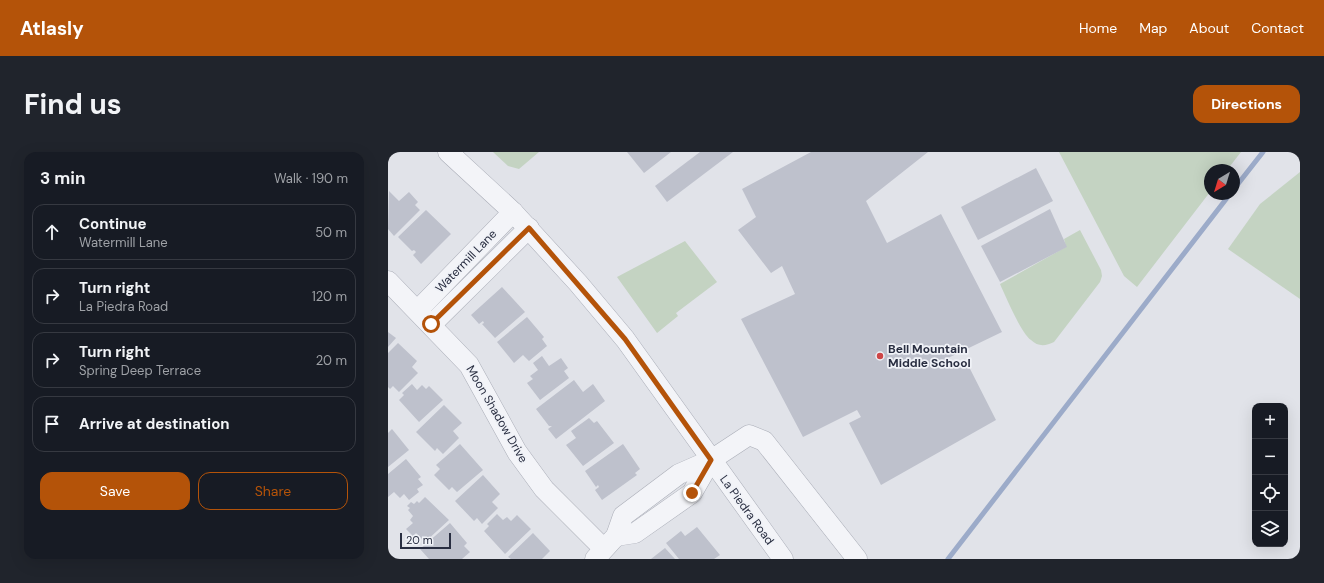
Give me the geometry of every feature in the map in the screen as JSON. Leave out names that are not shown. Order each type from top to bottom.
[{"type":"street","name":"La Piedra Road","points":[[448,152],[529,228],[625,339],[782,559]]},
{"type":"street","name":"Watermill Lane","points":[[418,310],[513,212]]},
{"type":"street","name":"Watermill Lane","points":[[431,324],[529,228]]},
{"type":"street","name":"Moon Shadow Drive","points":[[388,282],[418,310],[469,365],[516,452],[544,489],[605,548]]},
{"type":"street","points":[[605,548],[623,516],[679,474],[711,460],[749,435],[764,441],[857,559]]},
{"type":"green space","points":[[493,152],[539,152],[519,169],[508,166]]},
{"type":"green space","points":[[1059,152],[1241,152],[1232,164],[1204,164],[1204,200],[1137,287],[1124,276]]},
{"type":"green space","points":[[1300,172],[1300,299],[1228,249],[1260,204]]},
{"type":"green space","points":[[1080,230],[1101,270],[1102,276],[1100,282],[1054,342],[1045,345],[1036,344],[1023,330],[1000,284],[1066,247],[1064,239]]},
{"type":"green space","points":[[685,241],[717,282],[676,313],[678,316],[657,333],[617,277]]},
{"type":"building","points":[[627,152],[671,152],[644,173]]},
{"type":"building","points":[[700,152],[733,152],[667,202],[655,186]]},
{"type":"building","points":[[811,152],[928,152],[866,201],[887,243],[941,214],[1002,332],[948,358],[952,367],[965,359],[996,420],[881,485],[849,423],[861,417],[857,410],[803,437],[741,319],[795,294],[782,266],[771,273],[738,230],[756,217],[742,189]]},
{"type":"building","points":[[1036,168],[1053,201],[978,240],[961,207]]},
{"type":"building","points":[[389,191],[399,201],[409,192],[418,202],[415,205],[420,210],[394,236],[388,229]]},
{"type":"building","points":[[1050,209],[1067,247],[1000,282],[981,246]]},
{"type":"building","points":[[426,210],[451,234],[421,264],[413,255],[416,252],[414,250],[412,251],[398,237]]},
{"type":"building","points":[[502,287],[525,312],[495,338],[482,324],[484,323],[483,321],[479,324],[471,315]]},
{"type":"building","points":[[527,317],[544,337],[542,339],[547,346],[529,361],[523,355],[514,363],[497,342]]},
{"type":"building","points":[[388,332],[396,338],[388,347]]},
{"type":"building","points":[[398,343],[417,361],[412,367],[418,373],[399,392],[393,386],[390,389],[388,387],[388,353]]},
{"type":"building","points":[[542,356],[549,366],[561,358],[568,368],[564,371],[569,378],[540,400],[527,383],[533,379],[530,376],[538,370],[533,363]]},
{"type":"building","points":[[574,380],[583,392],[593,384],[605,401],[556,439],[548,429],[552,426],[549,426],[536,409]]},
{"type":"building","points":[[412,384],[417,390],[422,385],[426,389],[429,386],[443,400],[419,422],[399,400],[404,395],[402,393]]},
{"type":"building","points":[[444,405],[462,423],[453,431],[459,438],[443,454],[437,448],[435,451],[416,432]]},
{"type":"building","points":[[589,418],[594,423],[597,421],[614,443],[583,466],[566,445],[576,438],[571,431]]},
{"type":"building","points":[[392,429],[409,450],[388,467],[388,433]]},
{"type":"building","points":[[460,444],[483,470],[457,492],[452,487],[449,490],[434,475],[440,469],[436,465]]},
{"type":"building","points":[[623,444],[640,469],[635,473],[637,475],[602,500],[595,490],[599,487],[598,485],[596,487],[585,471]]},
{"type":"building","points":[[406,459],[421,477],[418,479],[423,485],[417,489],[419,492],[409,500],[404,494],[400,498],[394,492],[388,497],[388,474]]},
{"type":"building","points":[[483,475],[500,494],[492,502],[498,508],[482,524],[477,518],[474,521],[455,501]]},
{"type":"building","points":[[425,497],[449,520],[425,542],[416,533],[413,536],[406,529],[413,523],[410,520],[413,516],[408,510],[410,508],[407,506],[411,502],[414,504],[417,501],[419,503]]},
{"type":"building","points":[[497,514],[503,520],[507,517],[511,521],[517,515],[531,529],[505,554],[484,531],[489,526],[487,524]]},
{"type":"building","points":[[450,523],[467,543],[464,546],[470,552],[462,559],[429,559],[420,549]]},
{"type":"building","points":[[697,527],[720,555],[714,559],[679,559],[666,543],[681,531],[685,536]]},
{"type":"building","points":[[533,533],[550,551],[542,559],[511,559],[508,557]]},
{"type":"building","points":[[665,548],[675,559],[651,559]]},
{"type":"waterway","points":[[1240,181],[1263,152]]},
{"type":"waterway","points":[[948,559],[1225,200]]},
{"type":"place","name":"Bell Mountain Middle School","points":[[880,356]]},
{"type":"route","points":[[431,324],[529,228],[625,339],[711,460],[692,493]]}]
